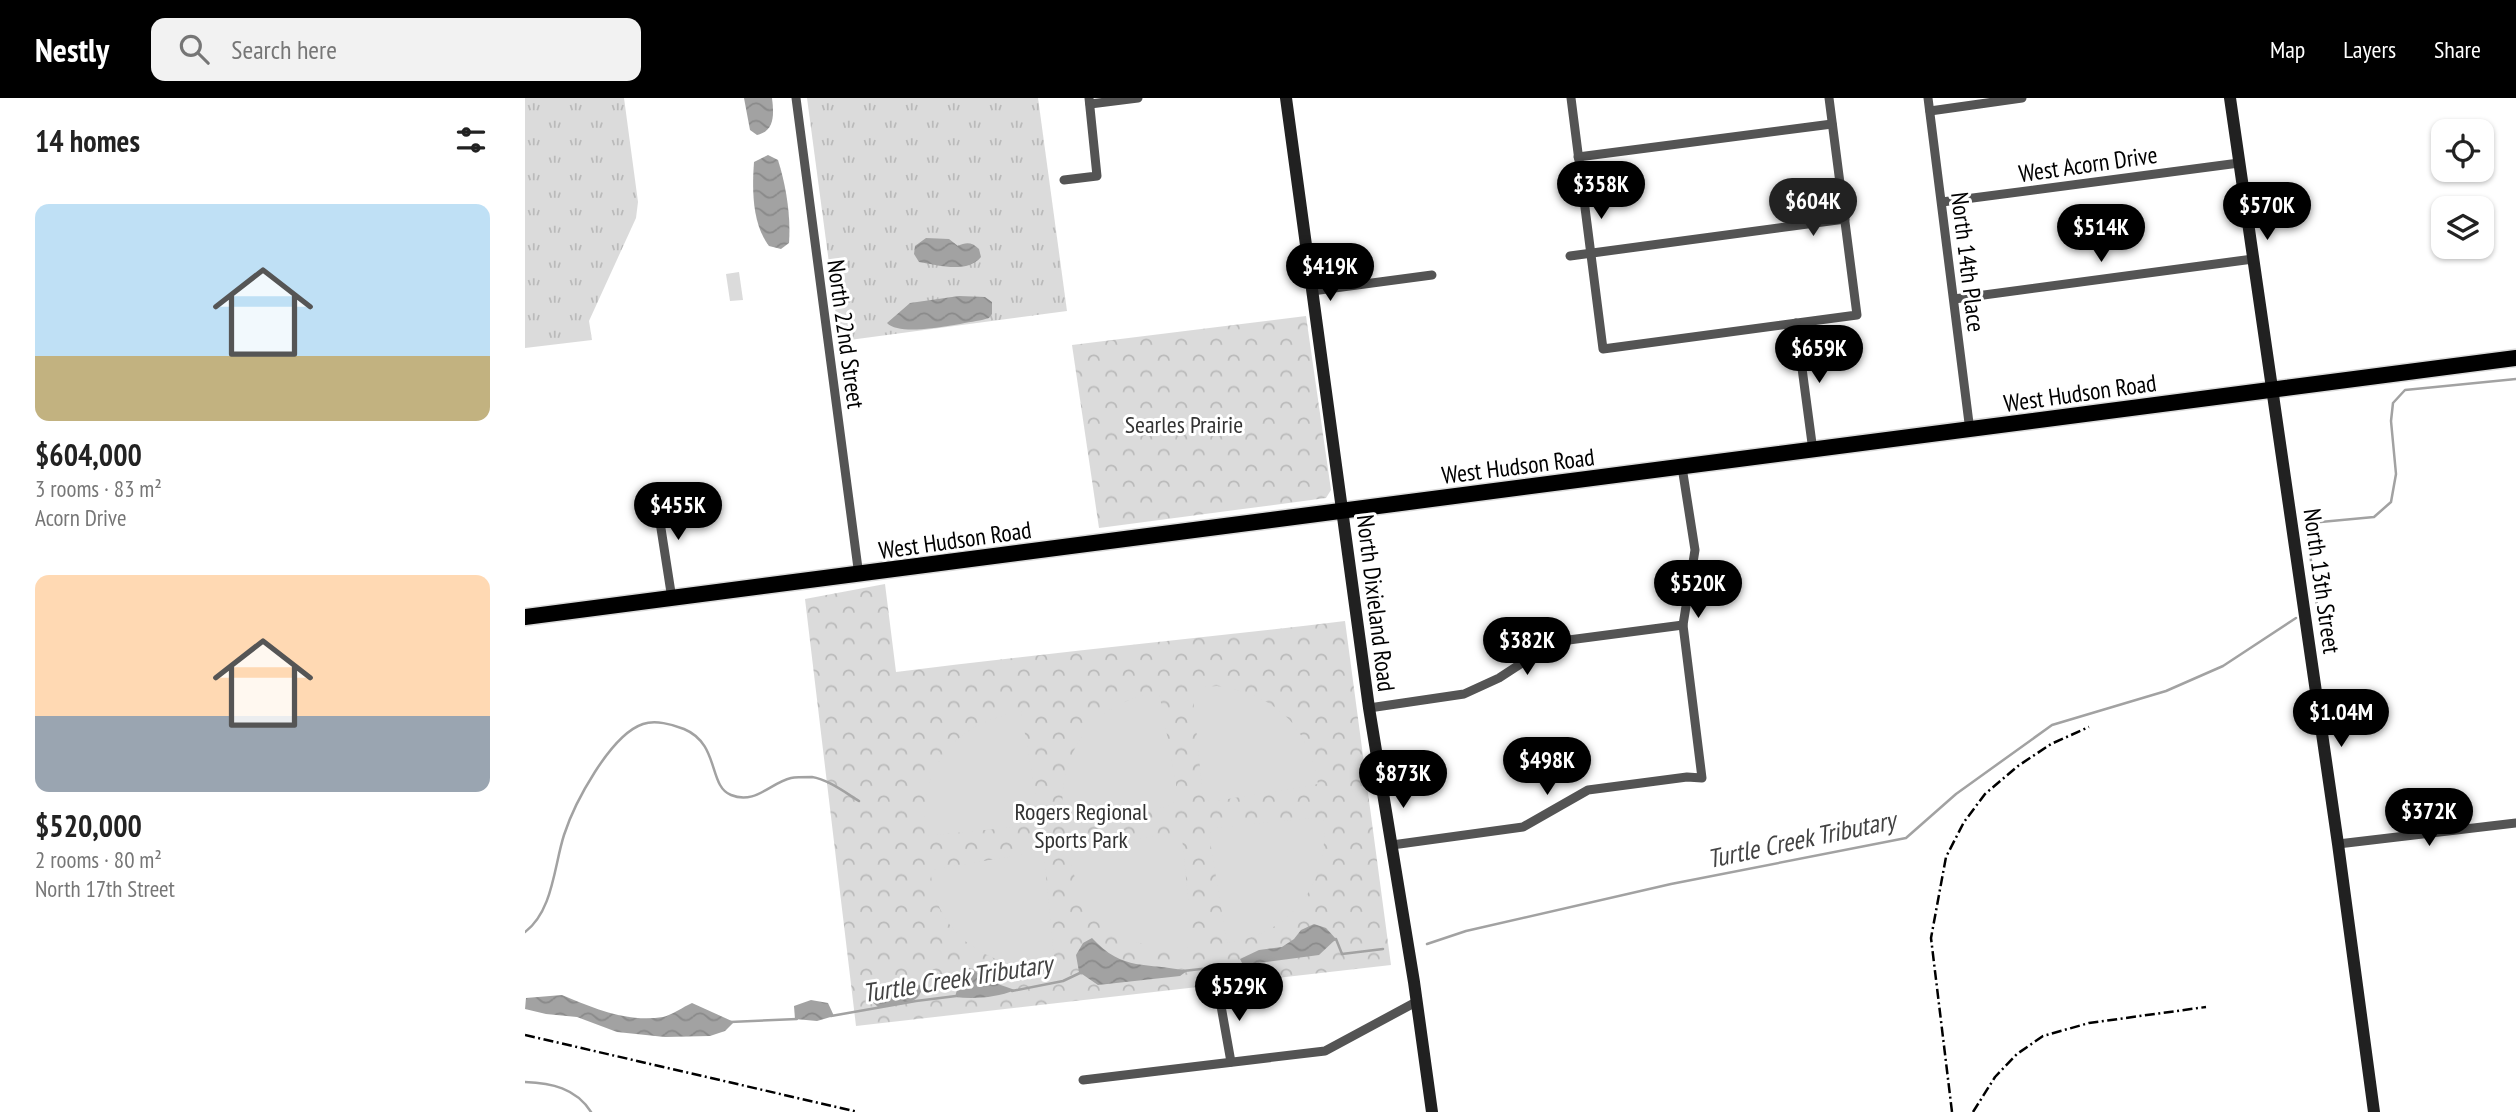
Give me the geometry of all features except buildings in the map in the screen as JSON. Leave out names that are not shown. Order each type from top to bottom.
[{"type":"highway","name":"West Hudson Road","points":[[525,617],[859,576],[2516,358]]},
{"type":"main road","name":"North Dixieland Road","points":[[1286,98],[1369,708],[1432,1112]]},
{"type":"main road","name":"North 13th Street","points":[[2230,98],[2374,1112]]},
{"type":"street","name":"North 22nd Street","points":[[796,98],[859,576]]},
{"type":"street","points":[[1064,180],[1097,176],[1090,101],[1138,98]]},
{"type":"street","points":[[1571,98],[1603,349],[1857,315],[1829,98]]},
{"type":"street","name":"North 14th Place","points":[[1928,98],[1970,431]]},
{"type":"street","points":[[1930,111],[2022,98]]},
{"type":"street","points":[[1579,157],[1832,124]]},
{"type":"street","name":"West Acorn Drive","points":[[1941,202],[2239,163]]},
{"type":"street","points":[[1570,256],[1845,219]]},
{"type":"street","points":[[1954,299],[2253,259]]},
{"type":"street","points":[[1311,291],[1431,275]]},
{"type":"street","points":[[1796,323],[1813,451]]},
{"type":"street","points":[[1392,845],[1523,827],[1588,790],[1673,778],[1702,778],[1683,625],[1695,550],[1682,467]]},
{"type":"street","points":[[655,490],[672,599]]},
{"type":"street","points":[[1369,708],[1464,694],[1499,678],[1539,652],[1562,641],[1683,625]]},
{"type":"street","points":[[2338,844],[2516,823]]},
{"type":"street","points":[[1218,989],[1231,1062]]},
{"type":"street","points":[[1083,1080],[1325,1051],[1416,1002]]},
{"type":"green space","points":[[525,98],[624,98],[638,202],[636,218],[589,321],[592,340],[525,348]]},
{"type":"green space","points":[[807,98],[1038,98],[1067,311],[842,341],[839,338]]},
{"type":"green space","points":[[739,272],[743,300],[730,301],[726,274]]},
{"type":"green space","name":"Searles Prairie","points":[[1306,316],[1331,490],[1326,498],[1099,528],[1072,345]]},
{"type":"green space","name":"Rogers Regional Sports Park","points":[[885,584],[896,672],[1345,621],[1391,965],[856,1026],[805,599]]},
{"type":"green space","points":[[1217,686],[1256,697],[1286,716],[1306,745],[1318,784],[1210,802],[1203,797],[1192,688]]},
{"type":"green space","points":[[1159,692],[1176,783],[1176,801],[1141,812],[1063,818],[1066,772],[1073,752],[1084,734],[1098,719],[1115,707]]},
{"type":"green space","points":[[1021,711],[1040,820],[1035,825],[925,836],[928,788],[945,752],[976,726]]},
{"type":"green space","points":[[1323,817],[1321,863],[1302,901],[1288,917],[1270,929],[1250,938],[1227,943],[1209,835],[1213,828]]},
{"type":"green space","points":[[1176,833],[1182,838],[1193,947],[1147,945],[1127,938],[1109,927],[1095,912],[1074,874],[1068,851]]},
{"type":"green space","points":[[1038,852],[1044,856],[1055,966],[1037,967],[1002,961],[970,945],[946,919],[936,898],[930,870]]},
{"type":"water","points":[[744,98],[772,98],[772,121],[763,133],[757,135],[750,130]]},
{"type":"water","points":[[768,155],[778,160],[787,201],[789,243],[781,249],[769,246],[763,237],[754,206],[754,162]]},
{"type":"water","points":[[926,238],[949,239],[958,246],[971,244],[979,249],[981,257],[960,267],[919,262],[914,254],[915,246]]},
{"type":"water","points":[[959,296],[985,297],[992,302],[992,314],[982,320],[932,328],[905,329],[887,323],[910,303]]},
{"type":"water","points":[[1314,924],[1326,928],[1336,939],[1319,955],[1243,965],[1240,959],[1259,950],[1282,947],[1301,930]]},
{"type":"water","points":[[1092,938],[1103,949],[1125,961],[1187,971],[1180,976],[1098,985],[1079,972],[1076,955],[1083,943]]},
{"type":"water","points":[[969,968],[995,983],[1015,990],[985,997],[955,997],[960,979]]},
{"type":"water","points":[[910,983],[922,986],[921,993],[912,1001],[878,1007],[869,999]]},
{"type":"water","points":[[562,995],[598,1009],[637,1018],[663,1017],[692,1003],[734,1022],[725,1031],[710,1036],[665,1037],[617,1032],[577,1017],[525,1009],[526,998]]},
{"type":"water","points":[[811,1000],[828,1003],[834,1016],[817,1021],[795,1019],[794,1006]]},
{"type":"waterway","name":"Turtle Creek Tributary","points":[[2317,606],[2307,531],[2310,523],[2374,517],[2391,502],[2396,474],[2391,421],[2393,403],[2405,390],[2516,379]]},
{"type":"waterway","name":"Turtle Creek Tributary","points":[[1427,944],[1466,931],[1671,884],[1906,838],[1956,794],[2052,725],[2166,691],[2223,666],[2296,618]]},
{"type":"waterway","points":[[525,932],[534,923],[547,900],[564,835],[585,789],[618,742],[643,724],[669,724],[695,736],[709,754],[719,783],[731,795],[748,797],[791,778],[812,777],[830,783],[859,801]]},
{"type":"waterway","name":"Turtle Creek Tributary","points":[[1333,940],[1336,939],[1342,954],[1383,949]]},
{"type":"waterway","name":"Turtle Creek Tributary","points":[[1183,971],[1246,964]]},
{"type":"waterway","name":"Turtle Creek Tributary","points":[[1012,991],[1063,981],[1082,972]]},
{"type":"waterway","name":"Turtle Creek Tributary","points":[[831,1016],[956,996]]},
{"type":"waterway","name":"Turtle Creek Tributary","points":[[730,1022],[797,1019]]},
{"type":"waterway","points":[[525,1082],[562,1088],[578,1097],[591,1112]]},
{"type":"railway","points":[[1952,1112],[1931,938],[1946,857],[1964,822],[1985,794],[2018,766],[2051,744],[2089,727]]},
{"type":"railway","points":[[1973,1112],[1995,1077],[2017,1054],[2043,1036],[2089,1023],[2206,1007]]},
{"type":"railway","points":[[525,1035],[858,1112]]}]
